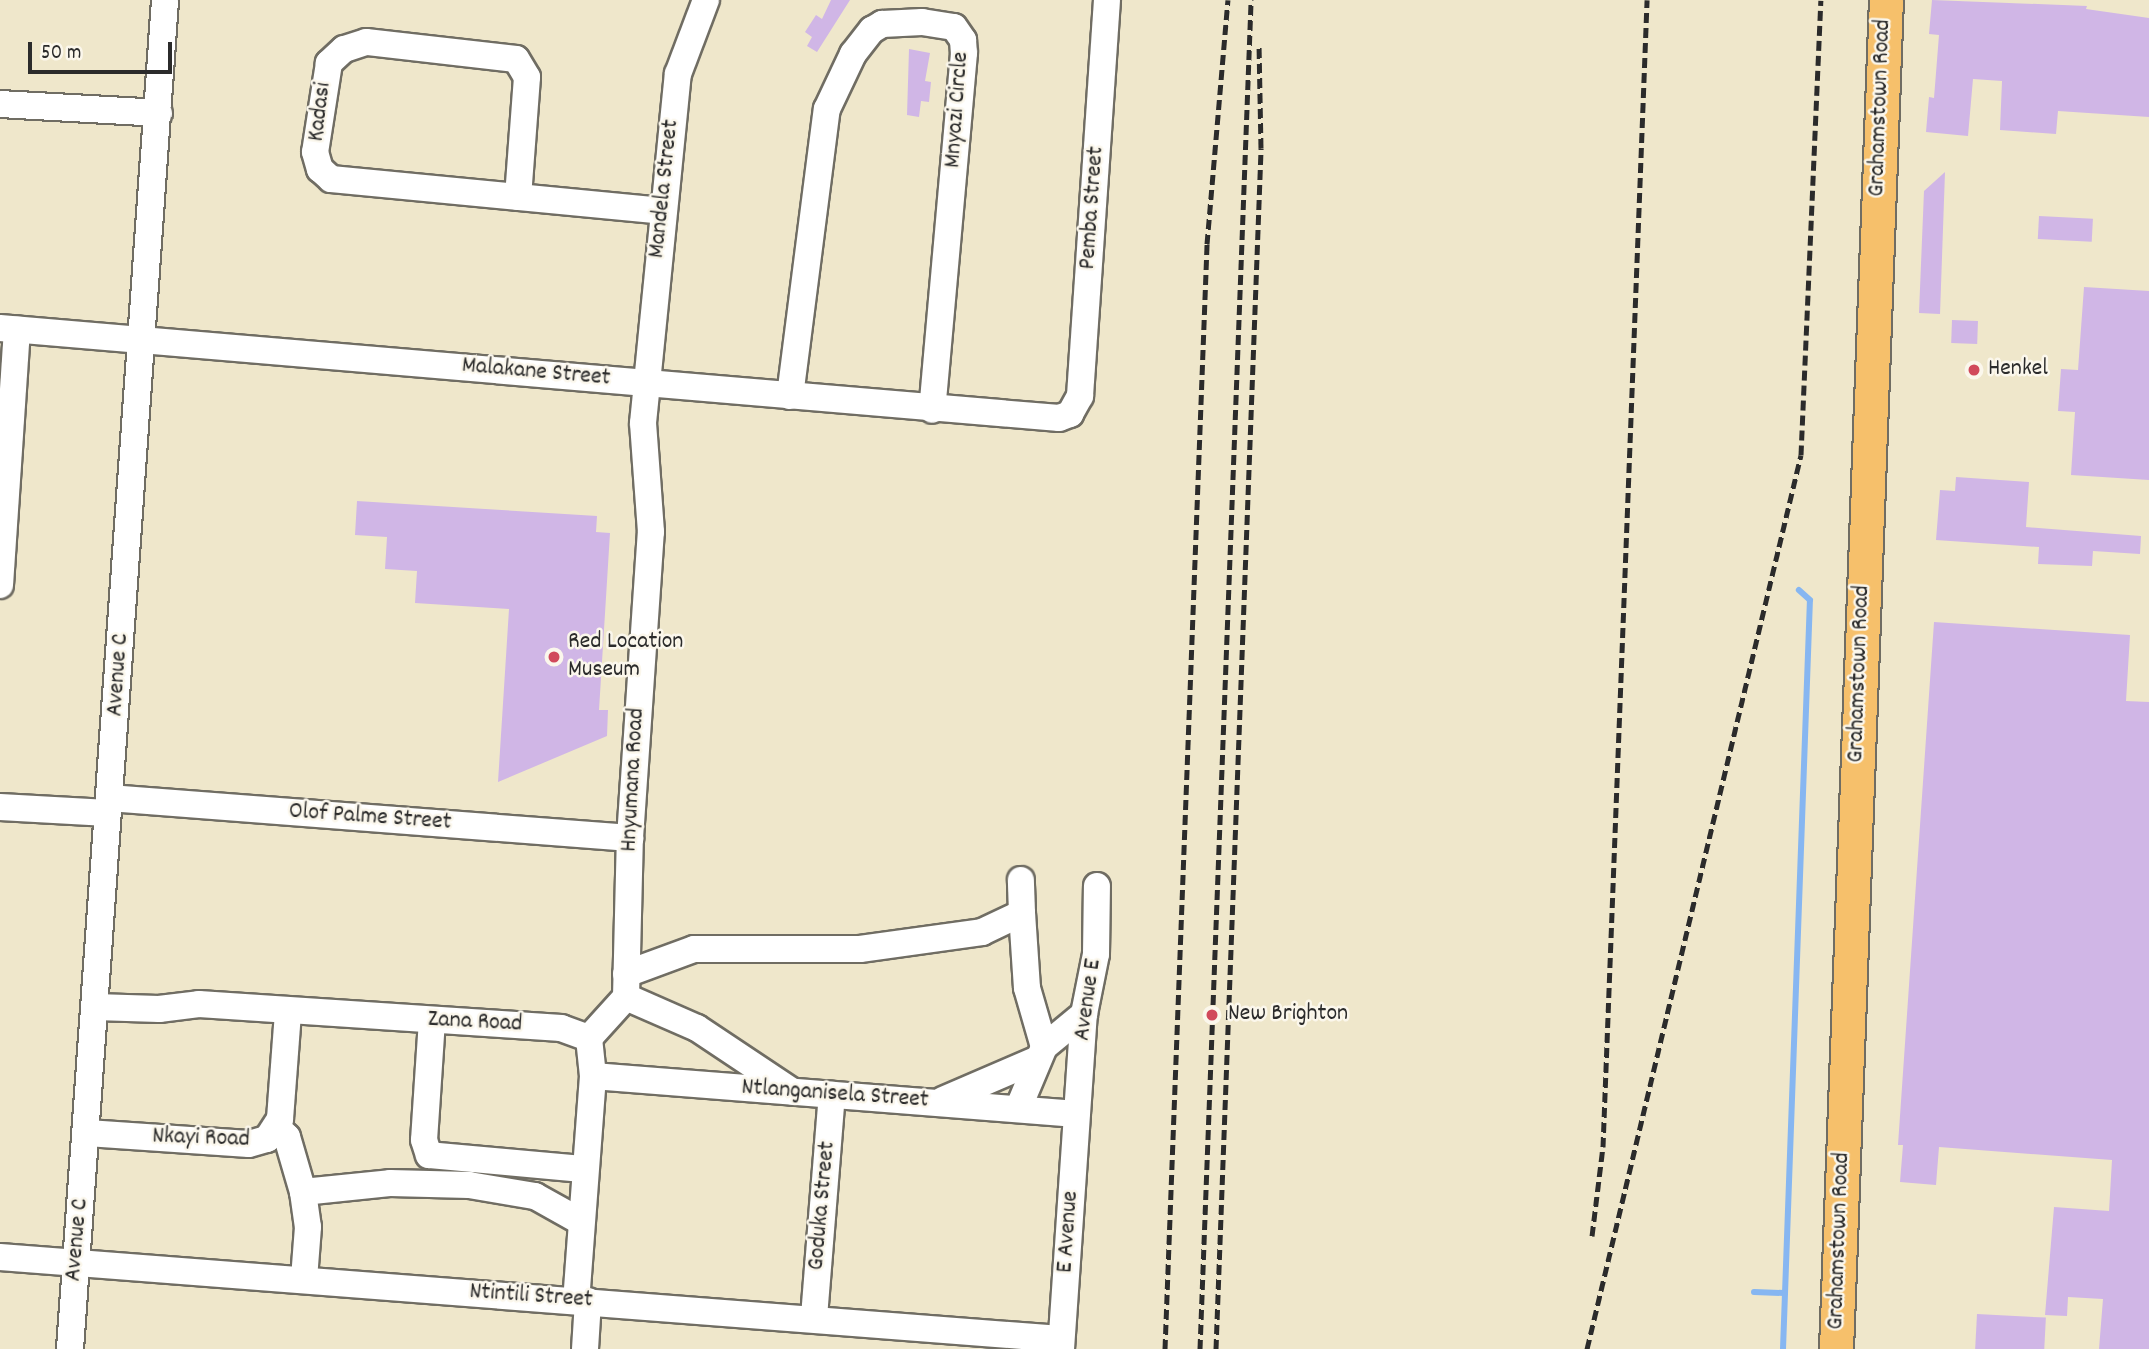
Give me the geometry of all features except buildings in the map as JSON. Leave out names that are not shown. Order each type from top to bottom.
[{"type":"main road","name":"Grahamstown Road","points":[[1836,1349],[1886,0]]},
{"type":"street","name":"Avenue C","points":[[70,1349],[144,339],[165,0]]},
{"type":"street","name":"Mandela Street","points":[[647,383],[662,211],[678,74],[706,0]]},
{"type":"street","name":"Pemba Street","points":[[1070,414],[1080,396],[1107,0]]},
{"type":"street","name":"Mnyazi Circle","points":[[790,396],[827,108],[853,54],[872,30],[882,24],[922,22],[954,27],[963,40],[964,53],[932,410]]},
{"type":"street","name":"Kadasi","points":[[518,197],[527,77],[516,59],[366,42],[344,49],[329,64],[315,152],[320,169],[331,179],[662,211]]},
{"type":"street","points":[[0,104],[159,113]]},
{"type":"street","points":[[0,585],[8,329]]},
{"type":"street","name":"Malakane Street","points":[[8,329],[1045,420],[1070,414]]},
{"type":"street","name":"Hnyumana Road","points":[[626,986],[630,838],[651,532],[642,442],[647,383]]},
{"type":"street","name":"Olof Palme Street","points":[[0,807],[109,805],[630,838]]},
{"type":"street","points":[[1018,1109],[1041,1053],[1027,988],[1021,880]]},
{"type":"street","name":"Avenue E","points":[[1077,1114],[1084,1014],[1096,954],[1097,886]]},
{"type":"street","points":[[584,1349],[580,1221],[593,1076],[589,1038],[626,986],[694,949],[860,949],[982,932],[1022,913]]},
{"type":"street","points":[[626,986],[697,1028],[793,1092]]},
{"type":"street","name":"Zana Road","points":[[95,1007],[159,1009],[200,1004],[288,1012],[561,1028],[589,1038]]},
{"type":"street","name":"Nkayi Road","points":[[87,1133],[249,1144],[267,1139],[277,1127],[288,1012]]},
{"type":"street","points":[[940,1102],[1041,1053],[1084,1014]]},
{"type":"street","points":[[432,1020],[424,1140],[429,1154],[583,1169]]},
{"type":"street","name":"Ntlanganisela Street","points":[[593,1076],[1077,1114]]},
{"type":"street","name":"Goduka Street","points":[[814,1317],[832,1095]]},
{"type":"street","name":"E Avenue","points":[[1061,1344],[1077,1114]]},
{"type":"street","points":[[277,1127],[287,1137],[303,1192],[308,1227],[304,1279]]},
{"type":"street","points":[[535,1196],[557,1167]]},
{"type":"street","points":[[303,1192],[410,1182],[481,1186],[535,1196],[580,1221]]},
{"type":"street","name":"Ntintili Street","points":[[0,1257],[814,1317],[1061,1344]]},
{"type":"waterway","points":[[1783,1349],[1810,600],[1799,590]]},
{"type":"waterway","points":[[1754,1292],[1785,1293]]},
{"type":"railway","points":[[1165,1349],[1207,244],[1228,0]]},
{"type":"railway","points":[[1200,1349],[1251,0]]},
{"type":"railway","points":[[1592,1236],[1603,1147],[1647,0]]},
{"type":"railway","points":[[1587,1349],[1801,455],[1821,0]]},
{"type":"railway","points":[[1216,1349],[1261,148],[1259,45]]},
{"type":"place","name":"Henkel","points":[[1974,370]]},
{"type":"place","name":"Red Location Museum","points":[[554,657]]},
{"type":"place","name":"New Brighton","points":[[1212,1015]]}]
